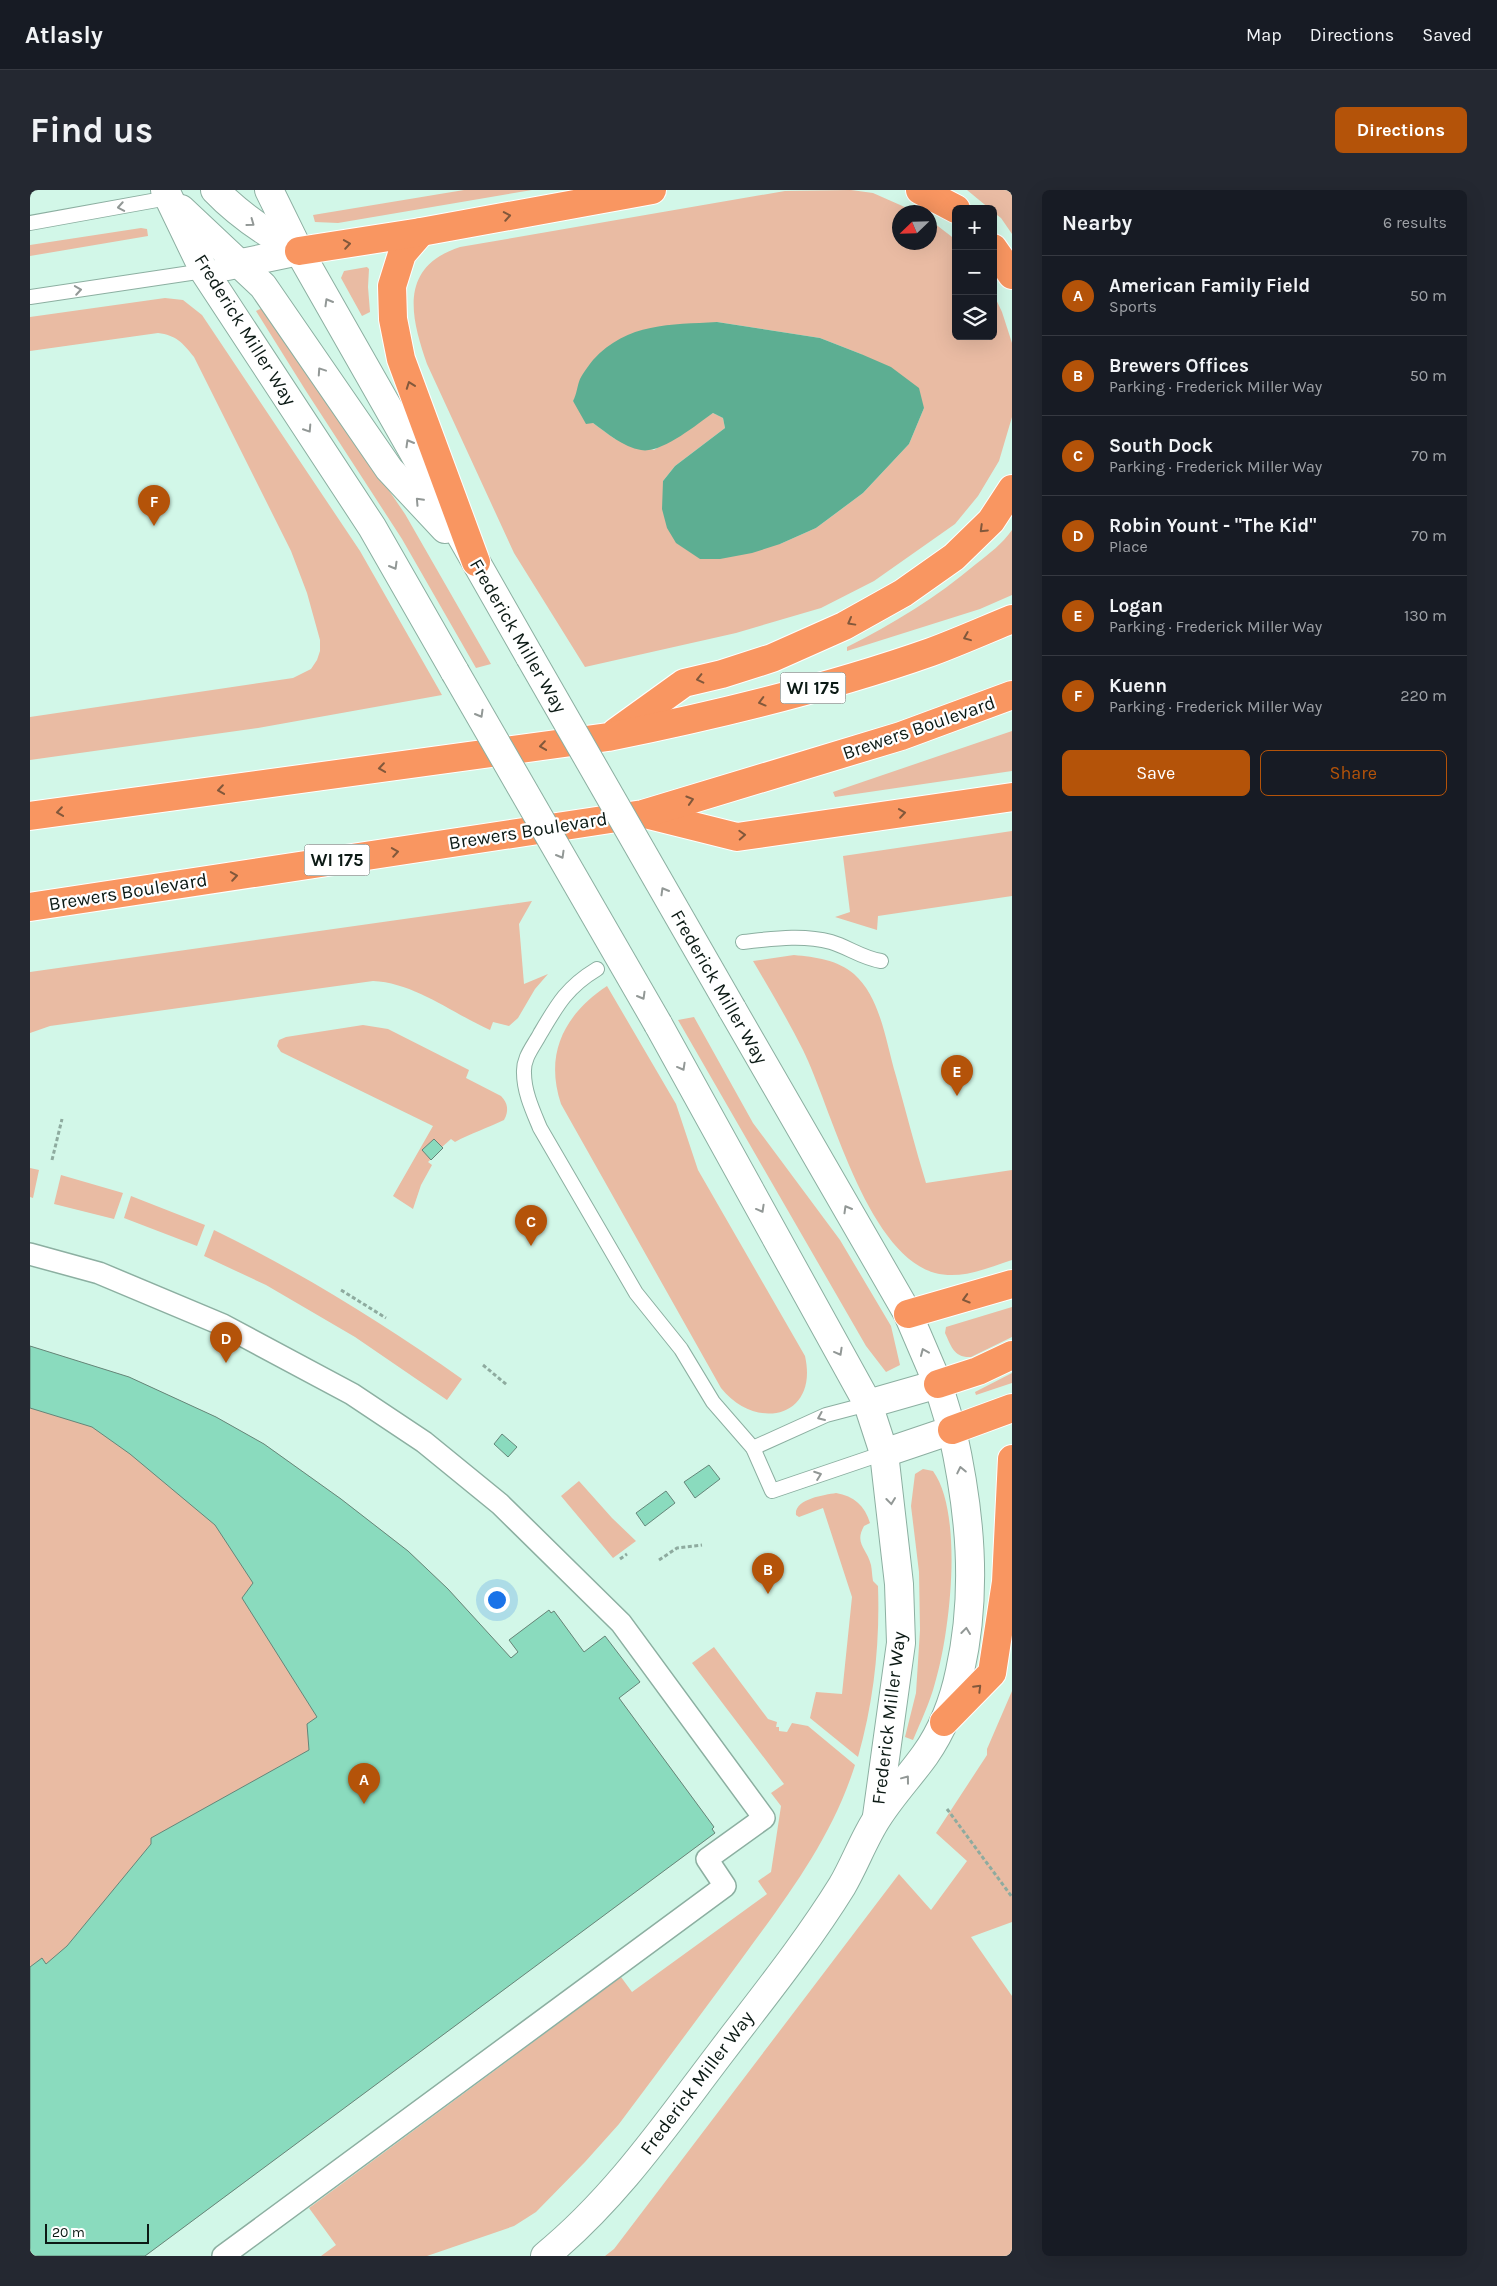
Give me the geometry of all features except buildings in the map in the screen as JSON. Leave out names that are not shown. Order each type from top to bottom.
[{"type":"highway","points":[[299,251],[421,232],[652,190]]},
{"type":"highway","points":[[920,190],[952,207]]},
{"type":"highway","points":[[421,232],[402,254],[399,262],[392,286],[393,319],[401,360],[476,562]]},
{"type":"highway","points":[[994,250],[1012,275]]},
{"type":"highway","points":[[608,737],[684,683],[722,674],[772,658],[844,626],[903,593],[954,557],[991,522],[1012,489]]},
{"type":"highway","name":"WI 175","points":[[30,816],[608,737],[696,720],[817,687],[931,652],[1012,619]]},
{"type":"highway","name":"Brewers Boulevard","points":[[30,907],[643,814],[892,739],[1012,695]]},
{"type":"highway","points":[[643,814],[737,837],[1012,797]]},
{"type":"highway","points":[[908,1314],[1012,1284]]},
{"type":"highway","points":[[938,1384],[978,1371],[1012,1355]]},
{"type":"highway","points":[[952,1430],[1012,1408]]},
{"type":"highway","points":[[944,1722],[992,1673],[1006,1582],[1012,1459]]},
{"type":"street","points":[[167,194],[216,190],[239,214],[263,231],[299,251]]},
{"type":"street","name":"Frederick Miller Way","points":[[269,190],[299,251],[908,1314],[938,1384],[952,1430],[963,1477],[971,1557],[970,1594],[960,1672],[944,1722],[926,1753],[877,1818],[841,1887],[792,1958],[640,2159],[605,2200],[545,2256]]},
{"type":"street","name":"Frederick Miller Way","points":[[167,194],[204,271],[372,527],[658,1024],[868,1404],[884,1453],[899,1584],[900,1643],[877,1818]]},
{"type":"street","points":[[167,194],[263,286],[389,469],[476,562]]},
{"type":"street","points":[[204,271],[299,251]]},
{"type":"street","points":[[30,1254],[99,1273],[223,1326],[352,1394],[424,1442],[500,1504],[621,1623],[764,1818],[706,1859],[725,1886],[222,2256]]},
{"type":"street","points":[[868,1404],[938,1384]]},
{"type":"street","points":[[884,1453],[952,1430]]},
{"type":"lane","points":[[30,223],[167,194]]},
{"type":"lane","points":[[30,297],[204,271]]},
{"type":"lane","points":[[743,942],[783,938],[813,939],[832,942],[868,959],[881,961]]},
{"type":"lane","points":[[597,969],[581,979],[555,1006],[526,1059],[524,1073],[529,1101],[540,1128],[636,1293],[681,1349],[713,1402],[753,1448],[772,1491],[884,1453]]},
{"type":"lane","points":[[753,1448],[826,1415],[868,1404]]},
{"type":"path","points":[[52,1160],[62,1118]]},
{"type":"path","points":[[341,1290],[386,1318]]},
{"type":"path","points":[[483,1365],[507,1385]]},
{"type":"path","points":[[660,1560],[677,1548],[702,1545]]},
{"type":"path","points":[[620,1559],[627,1554]]},
{"type":"path","points":[[947,1809],[1012,1897]]},
{"type":"shaded area","points":[[464,190],[532,190],[338,223],[315,222],[313,215]]},
{"type":"shaded area","points":[[851,190],[873,193],[900,205],[892,205],[892,250],[937,250],[937,225],[952,237],[952,340],[997,340],[997,301],[1002,312],[1012,343],[1012,417],[999,461],[978,496],[955,524],[874,581],[821,608],[736,633],[585,667],[514,553],[427,364],[421,346],[414,311],[414,295],[418,280],[427,267],[440,256],[460,247],[785,191]],"holes":[[[717,322],[820,338],[861,354],[924,408],[909,444],[863,493],[816,528],[780,544],[663,481],[675,466],[725,428],[723,418],[713,413],[654,450],[615,439],[593,423],[573,401],[577,394]]]},
{"type":"shaded area","points":[[967,190],[1012,190],[1012,234],[997,215],[997,205],[985,205]]},
{"type":"shaded area","points":[[141,228],[147,229],[148,236],[30,256],[30,245]]},
{"type":"shaded area","points":[[367,267],[369,269],[370,312],[362,316],[341,278],[344,271]]},
{"type":"shaded area","points":[[165,298],[183,300],[202,315],[360,551],[442,695],[258,728],[30,760],[30,717],[293,678],[311,669],[320,651],[320,640],[307,593],[291,551],[194,357],[179,340],[158,333],[30,351],[30,317]]},
{"type":"shaded area","points":[[264,307],[405,514],[491,664],[476,668],[402,539],[256,311]]},
{"type":"shaded area","points":[[717,322],[820,338],[861,354],[891,367],[919,388],[924,408],[909,444],[863,493],[816,528],[780,544],[752,553],[720,559],[700,559],[676,543],[667,528],[662,509],[663,481],[675,466],[725,428],[723,418],[713,413],[668,443],[658,448],[641,450],[622,443],[593,423],[586,424],[573,401],[580,379],[593,360],[621,338],[635,332],[666,325]]},
{"type":"shaded area","points":[[1012,530],[1012,595],[980,609],[847,651],[847,647],[898,619],[946,588],[996,548]]},
{"type":"shaded area","points":[[1012,731],[1012,771],[835,797],[833,792]]},
{"type":"shaded area","points":[[1012,831],[1012,896],[878,916],[877,930],[835,917],[850,912],[843,856]]},
{"type":"shaded area","points":[[532,901],[519,924],[524,984],[548,974],[535,989],[518,1018],[509,1026],[493,1022],[490,1030],[404,987],[373,981],[50,1026],[30,1033],[30,972]]},
{"type":"shaded area","points":[[794,955],[818,958],[841,965],[854,974],[871,995],[877,1008],[926,1183],[1012,1170],[1012,1260],[974,1272],[945,1275],[935,1273],[911,1260],[889,1238],[854,1176],[803,1050],[753,961]]},
{"type":"shaded area","points":[[607,986],[676,1104],[698,1170],[805,1356],[807,1377],[803,1393],[794,1405],[781,1412],[767,1414],[751,1410],[735,1402],[721,1388],[561,1104],[556,1085],[555,1068],[562,1036],[580,1009]]},
{"type":"shaded area","points":[[694,1017],[753,1123],[840,1240],[891,1326],[900,1365],[886,1372],[866,1346],[678,1020]]},
{"type":"shaded area","points":[[363,1025],[388,1029],[469,1070],[466,1078],[501,1096],[506,1104],[507,1110],[504,1120],[455,1142],[451,1139],[442,1147],[434,1139],[423,1150],[431,1159],[428,1162],[432,1165],[421,1185],[413,1209],[393,1196],[433,1126],[281,1052],[277,1046],[279,1040],[286,1037]]},
{"type":"shaded area","points":[[30,1168],[39,1170],[33,1198],[30,1197]]},
{"type":"shaded area","points":[[61,1175],[123,1193],[114,1219],[54,1204]]},
{"type":"shaded area","points":[[131,1196],[205,1225],[197,1246],[124,1218]]},
{"type":"shaded area","points":[[214,1230],[310,1281],[402,1338],[462,1379],[447,1400],[355,1337],[266,1285],[204,1256]]},
{"type":"shaded area","points":[[1012,1307],[1012,1337],[971,1357],[961,1356],[954,1350],[945,1333],[946,1327]]},
{"type":"shaded area","points":[[30,1346],[129,1377],[216,1417],[264,1444],[341,1499],[408,1551],[448,1589],[511,1658],[518,1652],[509,1640],[549,1610],[551,1613],[554,1611],[584,1652],[605,1636],[619,1698],[714,1827],[712,1829],[715,1833],[145,2256],[30,2256]]},
{"type":"shaded area","points":[[1012,1373],[1012,1383],[976,1395],[975,1392]]},
{"type":"shaded area","points":[[923,1469],[933,1471],[943,1490],[951,1544],[951,1574],[945,1635],[935,1683],[913,1740],[905,1737],[916,1693],[920,1630],[919,1572],[911,1506],[915,1474]]},
{"type":"shaded area","points":[[579,1481],[612,1518],[636,1541],[613,1558],[561,1496]]},
{"type":"shaded area","points":[[836,1493],[853,1499],[862,1507],[868,1517],[870,1523],[864,1526],[860,1537],[871,1565],[873,1581],[878,1586],[875,1672],[864,1736],[858,1757],[810,1718],[816,1692],[842,1694],[852,1597],[823,1508],[799,1517],[796,1515],[800,1505],[805,1502]]},
{"type":"shaded area","points":[[714,1647],[768,1719],[777,1722],[776,1727],[779,1727],[779,1731],[787,1732],[792,1723],[808,1726],[855,1765],[834,1817],[807,1866],[760,1935],[619,2124],[536,2212],[514,2226],[427,2256],[321,2256],[336,2245],[309,2208],[621,1977],[632,1992],[767,1894],[758,1881],[771,1872],[781,1806],[771,1793],[784,1784],[692,1663]]},
{"type":"shaded area","points":[[1012,1691],[1012,1922],[971,1937],[1012,1996],[1012,2256],[605,2256],[614,2249],[899,1874],[931,1910],[967,1861],[936,1833],[987,1755],[987,1749]]},
{"type":"place","name":"Kuenn","points":[[154,526]]},
{"type":"place","name":"Logan","points":[[957,1096]]},
{"type":"place","name":"South Dock","points":[[531,1246]]},
{"type":"place","name":"Robin Yount - \"The Kid\"","points":[[226,1363]]},
{"type":"place","name":"Brewers Offices","points":[[768,1594]]},
{"type":"place","name":"American Family Field","points":[[364,1804]]}]
